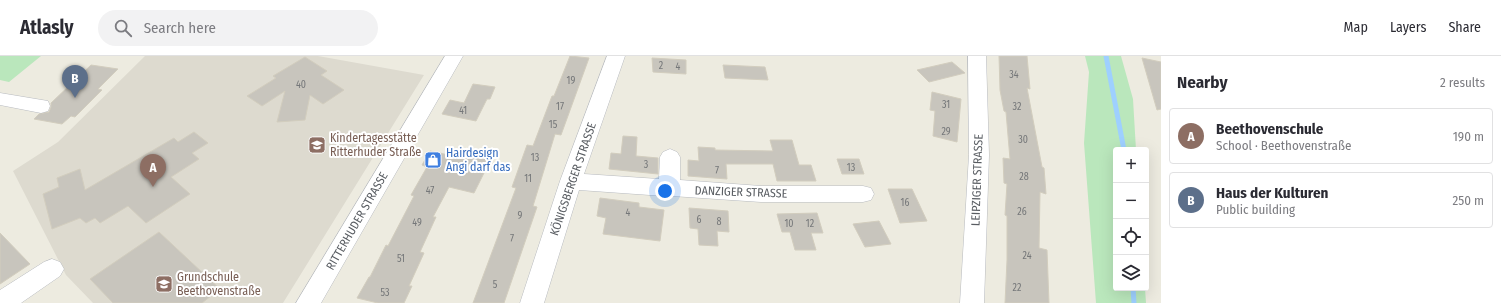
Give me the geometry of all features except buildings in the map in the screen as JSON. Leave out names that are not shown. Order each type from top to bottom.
[{"type":"street","name":"RITTERHUDER STRASSE","points":[[308,303],[454,56]]},
{"type":"street","name":"KÖNIGSBERGER STRASSE","points":[[532,303],[571,181],[616,56]]},
{"type":"street","name":"LEIPZIGER STRASSE","points":[[972,303],[979,155],[977,56]]},
{"type":"street","points":[[0,98],[41,106]]},
{"type":"street","points":[[668,189],[670,157]]},
{"type":"street","name":"DANZIGER STRASSE","points":[[571,181],[668,189],[761,194],[863,194]]},
{"type":"street","points":[[2,303],[52,269]]},
{"type":"shaded area","points":[[145,56],[318,56],[424,75],[283,303],[93,303],[66,275],[13,171],[58,142]]},
{"type":"green space","points":[[0,56],[41,56],[9,82],[0,80]]},
{"type":"green space","points":[[1085,56],[1121,56],[1133,99],[1136,147],[1113,147],[1113,291],[1145,291],[1146,303],[1096,303],[1084,143],[1089,72]]},
{"type":"waterway","points":[[1106,56],[1123,147]]},
{"type":"waterway","points":[[1133,291],[1134,303]]},
{"type":"place","name":"Haus der Kulturen","points":[[75,98]]},
{"type":"place","name":"Kindertagesstätte Ritterhuder Straße","points":[[317,145]]},
{"type":"place","name":"Hairdesign Angi darf das","points":[[433,160]]},
{"type":"place","name":"Beethovenschule","points":[[153,187]]},
{"type":"place","name":"Grundschule Beethovenstraße","points":[[164,284]]}]
